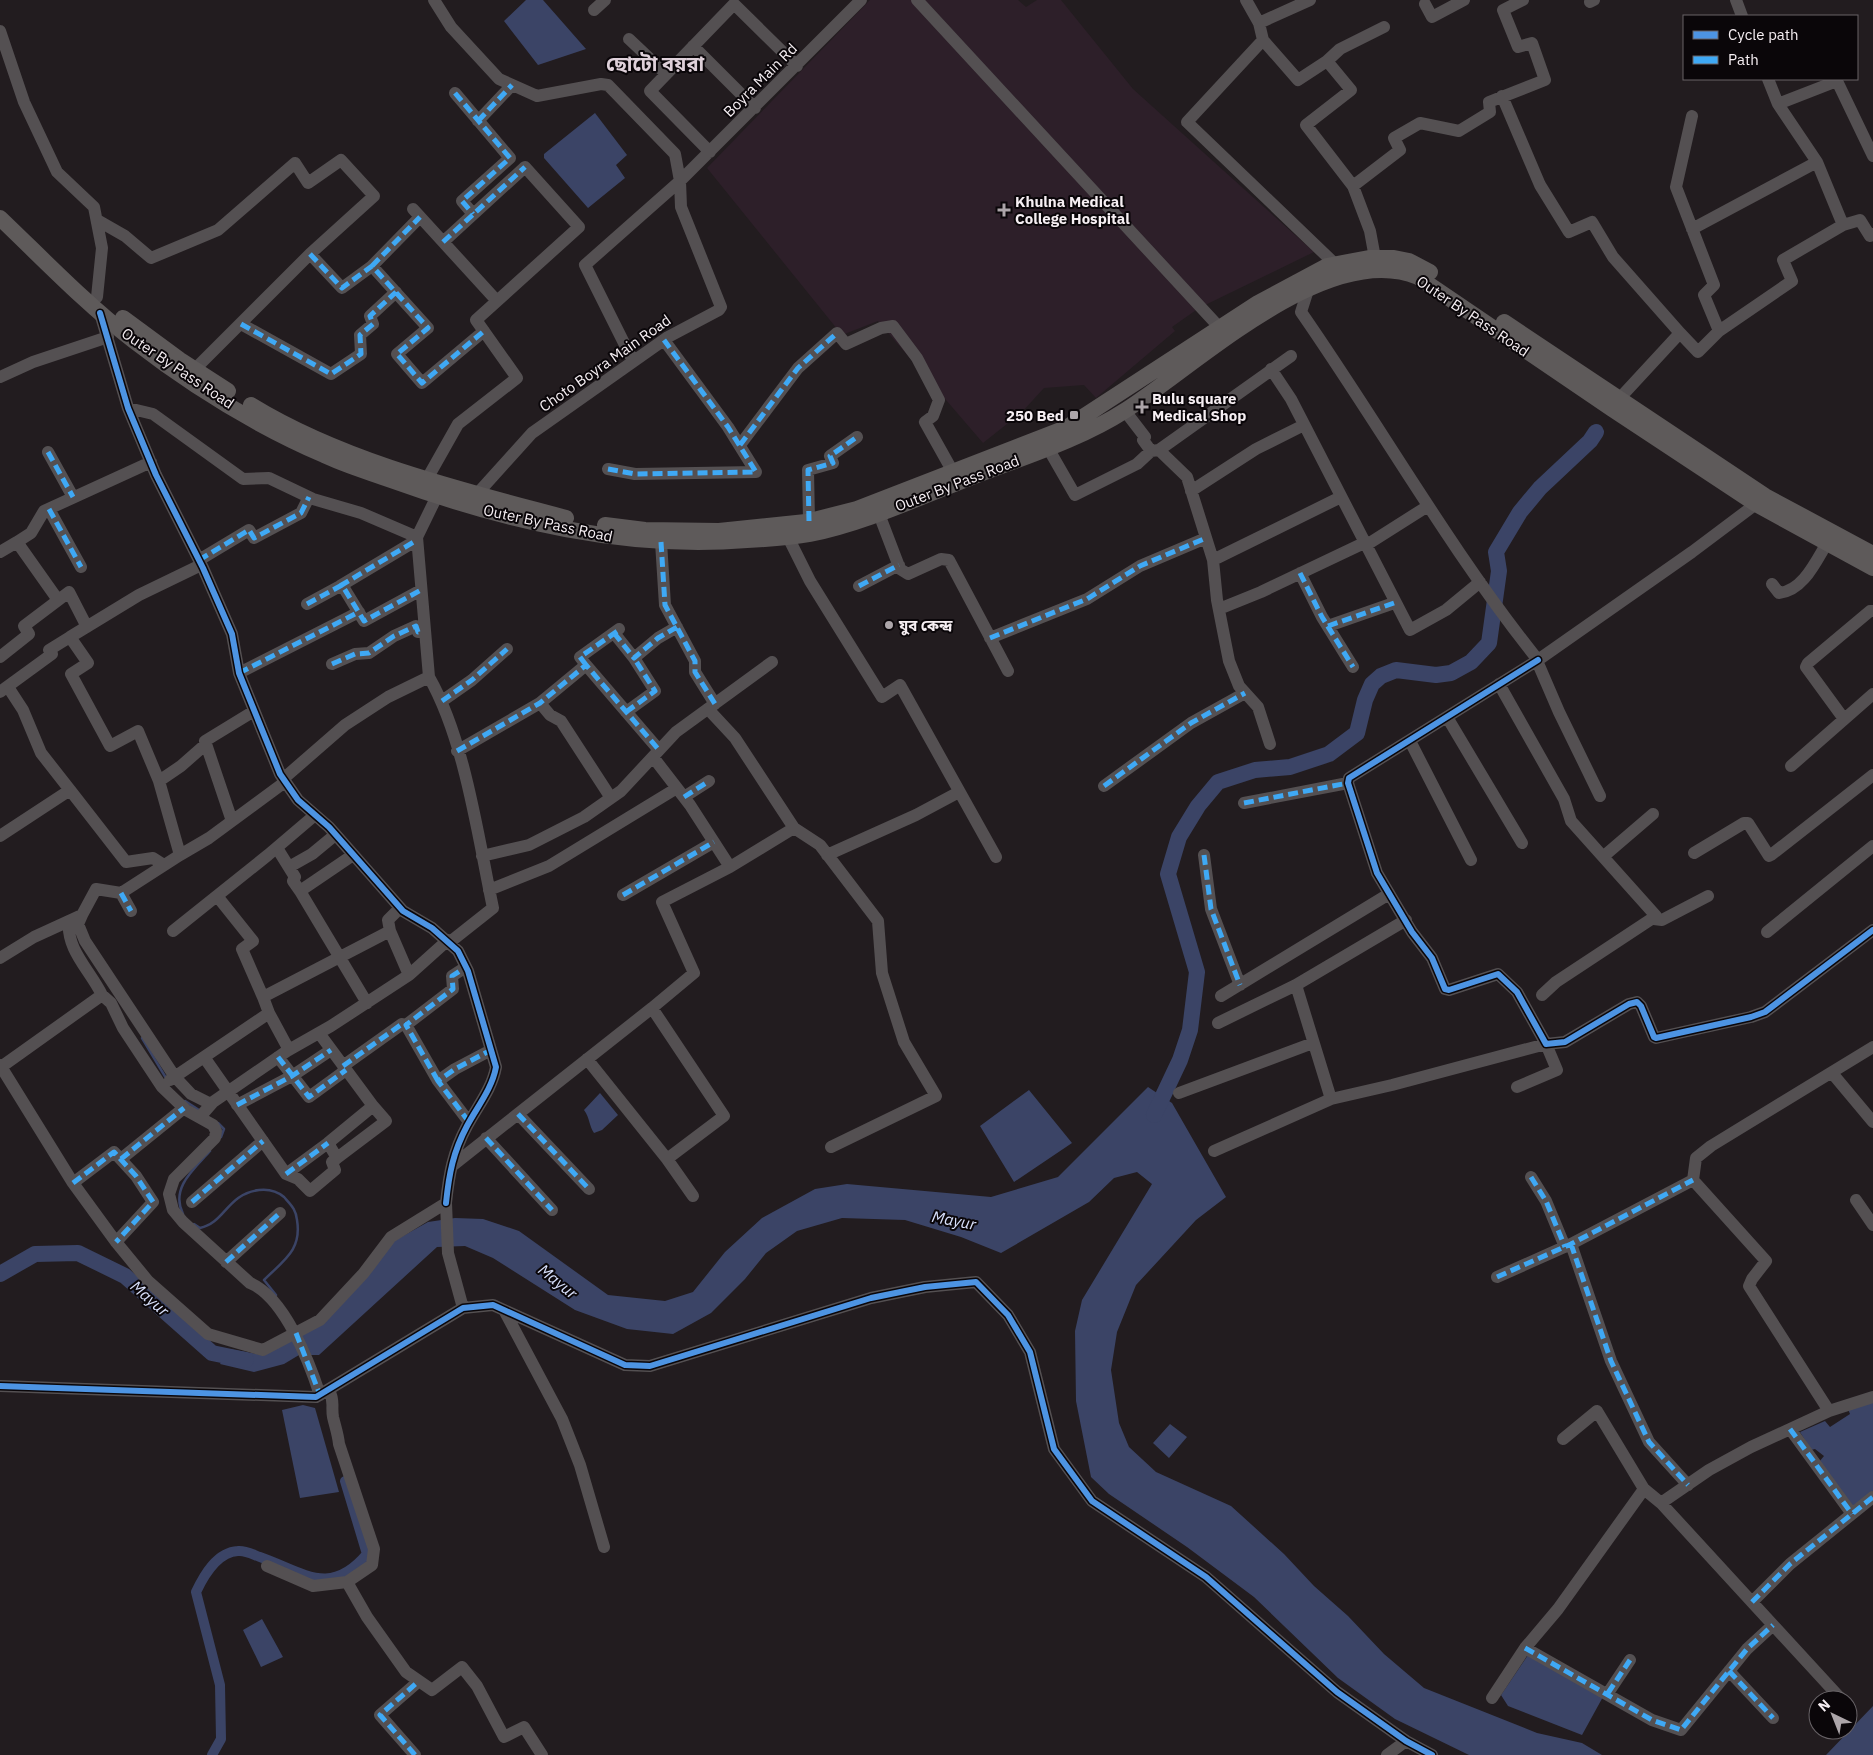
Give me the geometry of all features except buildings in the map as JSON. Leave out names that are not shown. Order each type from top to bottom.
[{"type":"main road","name":"Outer By Pass Road","points":[[0,205],[136,342],[186,378],[264,426],[325,456],[437,496],[575,532],[661,542],[716,543],[788,537],[858,522],[1048,448],[1125,410],[1266,312],[1335,276],[1367,272],[1404,271],[1418,277],[1756,504],[1873,568]]},
{"type":"main road","name":"Outer By Pass Road","points":[[0,218],[98,305],[143,333],[195,370],[270,416],[331,445],[427,479],[581,522],[645,530],[719,531],[809,521],[857,509],[1066,428],[1258,303],[1327,266],[1375,258],[1394,258],[1409,261],[1425,269],[1765,496],[1871,548]]},
{"type":"street","name":"Choto Boyra Main Road","points":[[434,0],[451,27],[499,79],[537,96],[593,85],[608,85],[675,154],[680,181],[681,207],[721,309],[664,340],[592,393],[532,433],[477,494]]},
{"type":"street","points":[[594,10],[605,0]]},
{"type":"street","name":"Boyra Main Rd","points":[[633,361],[585,265],[680,181],[861,0]]},
{"type":"street","points":[[917,0],[1220,328]]},
{"type":"street","points":[[1246,0],[1259,23],[1263,40],[1298,80],[1327,61],[1340,49],[1384,27]]},
{"type":"street","points":[[1259,23],[1310,0]]},
{"type":"street","points":[[1425,4],[1432,18],[1464,0]]},
{"type":"street","points":[[1352,186],[1400,150],[1394,138],[1420,123],[1459,131],[1490,112],[1488,102],[1545,80],[1532,43],[1518,47],[1503,10],[1523,0]]},
{"type":"street","points":[[1736,0],[1742,15]]},
{"type":"street","points":[[710,152],[650,91],[734,1],[797,66]]},
{"type":"street","points":[[0,30],[24,102],[38,127],[56,172],[94,207],[102,248],[98,305],[128,408],[150,462],[200,563],[232,634],[239,673],[284,780],[298,800],[335,835],[400,908],[449,941],[458,951],[466,968],[496,1067],[494,1079],[469,1122],[449,1168],[446,1208],[448,1253],[463,1308]]},
{"type":"street","points":[[630,39],[666,74]]},
{"type":"street","points":[[1263,40],[1187,122],[1336,264]]},
{"type":"street","points":[[693,46],[755,108]]},
{"type":"street","points":[[1327,61],[1352,90],[1306,125],[1352,186],[1370,231],[1375,258]]},
{"type":"street","points":[[1768,80],[1776,99],[1818,162],[1843,226]]},
{"type":"street","points":[[1776,99],[1839,80],[1873,156]]},
{"type":"street","points":[[478,121],[512,85]]},
{"type":"street","points":[[455,94],[510,158],[462,201],[473,214]]},
{"type":"street","points":[[1502,96],[1540,185],[1568,232],[1592,222],[1618,264],[1698,352],[1719,331],[1792,281],[1783,260],[1843,226],[1860,220],[1872,237]]},
{"type":"street","points":[[1692,116],[1676,187],[1714,285],[1704,295],[1719,331]]},
{"type":"street","points":[[97,220],[126,236],[151,258],[218,230],[295,163],[308,183],[341,160],[374,196],[310,254],[195,370]]},
{"type":"street","points":[[1692,229],[1818,162]]},
{"type":"street","points":[[427,479],[458,424],[517,378],[476,320],[579,228],[525,167],[443,242]]},
{"type":"street","points":[[310,254],[342,288],[372,266],[417,213],[497,301]]},
{"type":"street","points":[[372,266],[428,328],[397,354],[422,383],[484,331]]},
{"type":"street","points":[[1308,290],[1301,312],[1428,506],[1504,617],[1537,660],[1559,712],[1600,796]]},
{"type":"street","points":[[241,324],[331,374],[361,354],[360,335],[374,324],[370,316],[396,292]]},
{"type":"street","points":[[740,446],[798,368],[837,333],[846,344],[881,328],[893,326],[917,358],[939,400],[933,416],[925,422],[953,472]]},
{"type":"street","points":[[1619,399],[1680,333]]},
{"type":"street","points":[[0,377],[33,362],[108,337]]},
{"type":"street","points":[[608,469],[635,474],[756,472],[740,446],[664,340]]},
{"type":"street","points":[[1048,448],[1075,495],[1136,464],[1291,356]]},
{"type":"street","points":[[1271,369],[1291,399],[1394,603],[1410,630],[1446,610],[1480,582]]},
{"type":"street","points":[[128,408],[153,414],[243,479],[269,478],[310,497],[361,514],[417,539]]},
{"type":"street","points":[[1125,410],[1145,437],[1143,440],[1187,477],[1213,560],[1218,609],[1229,661],[1239,686],[1258,707],[1270,744]]},
{"type":"street","points":[[1191,491],[1256,450],[1304,425]]},
{"type":"street","points":[[809,521],[808,470],[833,463],[830,456],[857,437]]},
{"type":"street","points":[[48,452],[73,498]]},
{"type":"street","points":[[0,552],[31,533],[44,511],[150,462]]},
{"type":"street","points":[[200,1117],[210,1105],[227,1092],[409,975],[449,941],[493,908],[467,782],[442,701],[429,678],[417,539],[437,496]]},
{"type":"street","points":[[164,865],[154,858],[126,862],[41,752],[23,710],[4,689],[52,654],[49,650],[139,595],[200,563],[249,530],[254,538],[301,513],[310,497]]},
{"type":"street","points":[[1213,560],[1341,497]]},
{"type":"street","points":[[1517,1087],[1557,1070],[1546,1044],[1517,992],[1498,974],[1449,990],[1445,989],[1432,958],[1377,873],[1348,784],[1350,778],[1537,660],[1670,568],[1756,504]]},
{"type":"street","points":[[1218,609],[1364,543],[1368,544],[1428,506]]},
{"type":"street","points":[[49,509],[81,567]]},
{"type":"street","points":[[879,514],[900,569],[908,574],[941,559],[949,560],[1008,671]]},
{"type":"street","points":[[788,537],[810,581],[882,697],[900,685],[996,857]]},
{"type":"street","points":[[990,638],[1087,599],[1140,566],[1206,538]]},
{"type":"street","points":[[307,604],[417,539]]},
{"type":"street","points":[[17,542],[58,600]]},
{"type":"street","points":[[661,542],[665,605],[695,660],[694,672],[711,706],[735,738],[794,828],[820,845],[878,921],[882,973],[904,1042],[936,1096],[831,1147]]},
{"type":"street","points":[[1772,584],[1779,593],[1785,592],[1794,586],[1806,576],[1827,543]]},
{"type":"street","points":[[859,586],[899,565]]},
{"type":"street","points":[[1300,573],[1328,626],[1353,667]]},
{"type":"street","points":[[340,586],[342,585],[364,621],[421,590]]},
{"type":"street","points":[[0,658],[29,634],[24,626],[68,592],[87,627]]},
{"type":"street","points":[[1328,626],[1394,603]]},
{"type":"street","points":[[1844,719],[1806,667],[1856,622],[1870,611],[1873,611]]},
{"type":"street","points":[[239,673],[359,612]]},
{"type":"street","points":[[332,664],[355,654],[369,653],[416,626],[418,632],[424,631]]},
{"type":"street","points":[[634,658],[658,638],[677,627]]},
{"type":"street","points":[[626,712],[655,691],[617,631],[580,656],[626,712],[656,754],[730,867]]},
{"type":"street","points":[[70,637],[88,663],[71,674],[110,746],[138,731],[158,781],[180,855]]},
{"type":"street","points":[[442,701],[472,680],[507,649]]},
{"type":"street","points":[[482,856],[529,845],[584,817],[621,791],[676,732],[772,662]]},
{"type":"street","points":[[457,751],[540,704],[586,665]]},
{"type":"street","points":[[210,1105],[191,1094],[174,1078],[85,941],[78,924],[82,915],[96,889],[121,893],[232,821],[284,780],[345,725],[388,697],[429,678]]},
{"type":"street","points":[[1499,684],[1564,799],[1571,821],[1656,916],[1654,919]]},
{"type":"street","points":[[1104,786],[1191,723],[1245,693]]},
{"type":"street","points":[[1791,766],[1873,694]]},
{"type":"street","points":[[540,704],[550,715],[560,721],[611,798]]},
{"type":"street","points":[[158,781],[181,766],[206,744],[205,741],[254,711]]},
{"type":"street","points":[[1447,717],[1522,844]]},
{"type":"street","points":[[1410,741],[1471,860]]},
{"type":"street","points":[[206,744],[232,821]]},
{"type":"street","points":[[1694,853],[1744,823],[1748,823],[1768,856],[1771,856],[1873,775]]},
{"type":"street","points":[[489,890],[549,866],[680,793],[709,781]]},
{"type":"street","points":[[1244,803],[1348,784]]},
{"type":"street","points":[[0,836],[70,790]]},
{"type":"street","points":[[828,855],[916,815],[959,792]]},
{"type":"street","points":[[1604,856],[1653,814]]},
{"type":"street","points":[[173,931],[277,848],[315,815]]},
{"type":"street","points":[[449,1168],[694,973],[662,902],[730,867],[794,828]]},
{"type":"street","points":[[289,867],[312,854],[335,835]]},
{"type":"street","points":[[624,895],[714,842]]},
{"type":"street","points":[[1767,932],[1873,846]]},
{"type":"street","points":[[277,848],[295,877],[292,881],[300,891],[367,1003]]},
{"type":"street","points":[[300,891],[353,855]]},
{"type":"street","points":[[1204,855],[1212,909],[1240,985]]},
{"type":"street","points":[[121,893],[131,911]]},
{"type":"street","points":[[1220,996],[1389,894]]},
{"type":"street","points":[[217,896],[252,941],[242,949],[263,997],[292,1076],[309,1097],[402,1024],[406,1025],[453,989],[452,976],[466,968]]},
{"type":"street","points":[[1542,996],[1556,982],[1654,919],[1662,920],[1708,896]]},
{"type":"street","points":[[400,908],[388,920],[390,931],[409,975]]},
{"type":"street","points":[[0,958],[34,937],[82,915]]},
{"type":"street","points":[[1218,1022],[1296,985],[1406,920]]},
{"type":"street","points":[[69,921],[68,934],[79,961],[92,975],[102,995],[111,1003],[123,1028],[162,1087],[184,1108],[213,1125],[216,1132],[214,1138],[174,1179],[168,1194],[173,1210],[183,1222],[226,1262],[250,1283],[260,1287],[296,1334],[324,1392],[334,1400],[333,1415],[339,1444],[374,1549],[372,1565],[347,1582],[313,1586],[267,1566]]},
{"type":"street","points":[[1214,1151],[1331,1099],[1392,1085],[1546,1044],[1565,1042],[1629,1004],[1637,1002],[1641,1006],[1656,1038],[1751,1017],[1765,1012],[1791,994],[1873,930]]},
{"type":"street","points":[[263,997],[390,931]]},
{"type":"street","points":[[1296,985],[1331,1099]]},
{"type":"street","points":[[102,995],[0,1066],[73,1183],[116,1242],[148,1281],[208,1334],[263,1350],[296,1334],[320,1320],[363,1274],[391,1236],[446,1208]]},
{"type":"street","points":[[652,1008],[724,1116],[667,1159]]},
{"type":"street","points":[[162,1087],[269,1013]]},
{"type":"street","points":[[406,1025],[438,1081],[469,1122]]},
{"type":"street","points":[[204,1057],[286,1174],[298,1179],[310,1192],[335,1170],[332,1162],[386,1121],[319,1033]]},
{"type":"street","points":[[1179,1092],[1313,1043]]},
{"type":"street","points":[[236,1105],[292,1076],[331,1050]]},
{"type":"street","points":[[438,1081],[455,1069],[491,1050]]},
{"type":"street","points":[[1830,1411],[1749,1286],[1766,1261],[1693,1180],[1696,1158],[1711,1146],[1832,1072],[1871,1051]]},
{"type":"street","points":[[587,1059],[667,1159],[693,1196]]},
{"type":"street","points":[[1832,1072],[1873,1122]]},
{"type":"street","points":[[286,1174],[373,1106]]},
{"type":"street","points":[[121,1159],[184,1108]]},
{"type":"street","points":[[518,1114],[589,1189]]},
{"type":"street","points":[[486,1138],[552,1210]]},
{"type":"street","points":[[192,1202],[263,1141]]},
{"type":"street","points":[[328,1143],[337,1158]]},
{"type":"street","points":[[73,1183],[114,1152],[136,1176],[153,1202],[116,1242]]},
{"type":"street","points":[[1531,1177],[1546,1201],[1568,1245],[1611,1361],[1649,1442],[1688,1485]]},
{"type":"street","points":[[1497,1277],[1568,1245],[1693,1180]]},
{"type":"street","points":[[1856,1200],[1873,1225]]},
{"type":"street","points":[[226,1262],[280,1213]]},
{"type":"street","points":[[0,1386],[316,1397],[463,1308],[493,1304],[625,1365],[650,1366],[872,1298],[925,1287],[976,1282],[1008,1315],[1030,1352],[1054,1449],[1092,1501],[1206,1577],[1337,1692],[1406,1741],[1432,1755]]},
{"type":"street","points":[[504,1310],[562,1419],[580,1465],[604,1547]]},
{"type":"street","points":[[1661,1503],[1751,1447],[1830,1411],[1873,1398]]},
{"type":"street","points":[[1564,1439],[1597,1411],[1644,1489],[1661,1503],[1833,1690]]},
{"type":"street","points":[[1790,1428],[1852,1514]]},
{"type":"street","points":[[1492,1698],[1526,1648],[1558,1609],[1644,1489]]},
{"type":"street","points":[[1752,1602],[1790,1564],[1873,1497]]},
{"type":"street","points":[[347,1582],[367,1617],[406,1672],[432,1690],[462,1667],[477,1686],[504,1738],[524,1727],[542,1755]]},
{"type":"street","points":[[1526,1648],[1608,1693],[1652,1720],[1681,1730],[1747,1649],[1773,1625]]},
{"type":"street","points":[[1608,1693],[1630,1660]]},
{"type":"street","points":[[1729,1671],[1772,1718]]},
{"type":"street","points":[[415,1755],[380,1715],[418,1680]]},
{"type":"street","points":[[1387,1755],[1406,1741]]},
{"type":"shaded area","name":"Khulna Medical College Hospital","points":[[870,0],[1018,0],[1026,7],[1037,0],[1061,0],[1133,89],[1314,252],[1199,308],[1172,327],[1175,331],[1096,398],[1084,385],[1044,388],[1022,412],[983,443],[878,321],[842,335],[707,168]]},
{"type":"water","points":[[526,0],[543,0],[586,49],[538,65],[504,21]]},
{"type":"water","points":[[595,113],[627,155],[616,165],[625,178],[588,208],[544,158],[544,154]]},
{"type":"water","points":[[1148,1087],[1172,1103],[1226,1197],[1196,1220],[1136,1285],[1117,1332],[1111,1370],[1119,1423],[1129,1447],[1156,1472],[1231,1506],[1284,1554],[1384,1654],[1424,1688],[1537,1733],[1582,1743],[1602,1755],[1469,1755],[1395,1719],[1338,1678],[1254,1597],[1187,1547],[1109,1494],[1091,1477],[1076,1401],[1075,1331],[1082,1300],[1152,1184],[1137,1172],[1114,1178],[1089,1202],[1001,1253],[961,1237],[905,1220],[842,1218],[797,1231],[766,1253],[745,1279],[711,1313],[673,1334],[627,1329],[575,1310],[493,1258],[465,1246],[437,1247],[319,1355],[299,1355],[284,1364],[254,1372],[220,1364],[229,1349],[263,1355],[322,1324],[394,1241],[428,1222],[455,1218],[483,1219],[519,1231],[608,1295],[665,1301],[693,1292],[725,1252],[762,1218],[815,1189],[847,1184],[991,1197],[1058,1177]]},
{"type":"water","points":[[1029,1090],[1072,1143],[1014,1182],[980,1126]]},
{"type":"water","points":[[600,1093],[618,1115],[602,1130],[594,1133],[584,1110]]},
{"type":"water","points":[[1873,1402],[1873,1491],[1853,1506],[1819,1462],[1824,1456],[1815,1449],[1811,1450],[1800,1432],[1825,1421],[1830,1427],[1850,1414],[1848,1409]]},
{"type":"water","points":[[303,1405],[315,1408],[339,1492],[300,1498],[282,1410]]},
{"type":"water","points":[[1170,1424],[1187,1437],[1169,1458],[1153,1443]]},
{"type":"water","points":[[262,1619],[283,1657],[261,1667],[243,1630]]},
{"type":"water","points":[[1528,1655],[1604,1695],[1582,1735],[1508,1706],[1501,1695]]},
{"type":"water","points":[[1873,1706],[1873,1755],[1826,1755],[1840,1740],[1858,1740],[1858,1722]]},
{"type":"waterway","points":[[1154,1115],[1180,1060],[1190,1030],[1197,972],[1168,874],[1179,837],[1198,806],[1218,782],[1255,770],[1290,767],[1329,754],[1357,733],[1365,700],[1372,684],[1381,676],[1396,670],[1436,675],[1451,673],[1471,662],[1489,643],[1499,571],[1496,552],[1520,512],[1540,488],[1590,441],[1596,432]]},
{"type":"waterway","points":[[142,1038],[166,1078]]},
{"type":"waterway","points":[[185,1101],[199,1110]]},
{"type":"waterway","points":[[218,1123],[224,1129],[221,1137]]},
{"type":"waterway","points":[[183,1214],[179,1196],[182,1187],[191,1172],[210,1151]]},
{"type":"waterway","points":[[194,1224],[200,1228],[215,1221],[233,1202],[248,1193],[269,1190],[284,1197],[296,1213],[298,1230],[297,1239],[290,1254],[264,1280],[276,1295]]},
{"type":"waterway","name":"Mayur","points":[[0,1274],[35,1254],[78,1253],[125,1276],[212,1353],[246,1360]]},
{"type":"waterway","points":[[212,1755],[221,1739],[220,1685],[196,1592],[212,1565],[230,1552],[244,1551],[316,1578],[341,1575],[354,1567],[367,1554],[345,1481]]},
{"type":"marked path","points":[[478,121],[512,85]]},
{"type":"marked path","points":[[455,93],[510,158],[462,201],[473,214]]},
{"type":"marked path","points":[[443,242],[525,167]]},
{"type":"marked path","points":[[372,266],[420,217]]},
{"type":"marked path","points":[[310,254],[342,288],[372,266],[428,328],[397,354],[422,383],[484,331]]},
{"type":"marked path","points":[[241,324],[331,374],[361,354],[360,335],[373,324],[370,316],[396,292]]},
{"type":"marked path","points":[[740,445],[798,368],[837,333]]},
{"type":"marked path","points":[[608,469],[635,474],[756,472],[728,427],[664,340]]},
{"type":"marked path","points":[[809,521],[808,470],[833,463],[830,456],[857,437]]},
{"type":"marked path","points":[[48,452],[73,497]]},
{"type":"marked path","points":[[199,560],[249,530],[254,538],[301,513],[309,497]]},
{"type":"marked path","points":[[49,509],[81,567]]},
{"type":"marked path","points":[[990,638],[1087,599],[1140,566],[1206,538]]},
{"type":"marked path","points":[[340,586],[417,540]]},
{"type":"marked path","points":[[661,542],[665,605],[695,661],[695,672],[715,704]]},
{"type":"marked path","points":[[859,586],[899,565]]},
{"type":"marked path","points":[[1300,573],[1322,617],[1353,667]]},
{"type":"marked path","points":[[307,604],[342,585],[364,621],[421,590]]},
{"type":"marked path","points":[[1328,626],[1394,603]]},
{"type":"marked path","points":[[239,673],[359,612]]},
{"type":"marked path","points":[[332,664],[355,654],[369,653],[394,636],[416,626],[418,632],[423,631]]},
{"type":"marked path","points":[[614,633],[634,658],[658,638],[677,627]]},
{"type":"marked path","points":[[586,665],[580,657],[619,630]]},
{"type":"marked path","points":[[442,701],[472,680],[507,649]]},
{"type":"marked path","points":[[626,712],[655,691],[634,658]]},
{"type":"marked path","points":[[457,751],[540,703],[586,665],[659,750]]},
{"type":"marked path","points":[[1104,786],[1191,723],[1245,693]]},
{"type":"marked path","points":[[684,797],[709,781]]},
{"type":"marked path","points":[[1244,803],[1348,783]]},
{"type":"marked path","points":[[623,895],[714,842]]},
{"type":"marked path","points":[[1204,855],[1211,909],[1240,985]]},
{"type":"marked path","points":[[121,893],[131,911]]},
{"type":"marked path","points":[[438,1081],[406,1025],[453,989],[452,976],[466,967]]},
{"type":"marked path","points":[[343,1066],[402,1024],[406,1025]]},
{"type":"marked path","points":[[237,1105],[292,1076],[331,1050]]},
{"type":"marked path","points":[[469,1122],[438,1081],[455,1069],[491,1050]]},
{"type":"marked path","points":[[278,1057],[309,1097],[346,1070]]},
{"type":"marked path","points":[[121,1159],[184,1108]]},
{"type":"marked path","points":[[518,1114],[589,1189]]},
{"type":"marked path","points":[[486,1138],[552,1210]]},
{"type":"marked path","points":[[192,1202],[263,1141]]},
{"type":"marked path","points":[[286,1174],[328,1143]]},
{"type":"marked path","points":[[73,1183],[114,1152],[136,1176],[153,1202],[116,1242]]},
{"type":"marked path","points":[[1531,1177],[1546,1201],[1565,1247]]},
{"type":"marked path","points":[[1497,1277],[1571,1244],[1693,1180]]},
{"type":"marked path","points":[[226,1262],[280,1213]]},
{"type":"marked path","points":[[1571,1244],[1611,1361],[1649,1442],[1688,1485]]},
{"type":"marked path","points":[[296,1333],[320,1395]]},
{"type":"marked path","points":[[1790,1429],[1852,1514]]},
{"type":"marked path","points":[[1752,1602],[1790,1564],[1873,1497]]},
{"type":"marked path","points":[[1525,1648],[1652,1720],[1681,1730],[1747,1649],[1773,1625]]},
{"type":"marked path","points":[[1608,1693],[1630,1660]]},
{"type":"marked path","points":[[1729,1671],[1773,1718]]},
{"type":"marked path","points":[[415,1755],[380,1715],[419,1681]]},
{"type":"cycle path","points":[[100,313],[128,408],[156,475],[203,568],[232,634],[239,673],[280,774],[298,800],[329,827],[403,911],[432,928],[458,951],[468,971],[496,1067],[488,1090],[458,1145],[450,1173],[446,1203]]},
{"type":"cycle path","points":[[1538,660],[1349,778],[1348,783],[1377,873],[1412,932],[1432,958],[1445,989],[1449,990],[1498,974],[1517,992],[1546,1044],[1565,1042],[1629,1004],[1637,1002],[1641,1006],[1656,1038],[1751,1017],[1765,1012],[1873,930]]},
{"type":"cycle path","points":[[0,1386],[316,1397],[463,1308],[493,1305],[625,1365],[650,1366],[871,1298],[925,1287],[976,1282],[1008,1315],[1030,1352],[1054,1449],[1092,1501],[1206,1577],[1337,1692],[1406,1741],[1432,1755]]},
{"type":"place","name":"Khulna Medical College Hospital","points":[[1004,210]]},
{"type":"place","name":"Bulu square Medical Shop","points":[[1142,407]]},
{"type":"place","name":"250 Bed","points":[[1074,415]]},
{"type":"place","name":"যুব কেন্দ্র","points":[[889,625]]},
{"type":"district","name":"ছোটো বয়রা","points":[[655,63]]}]
